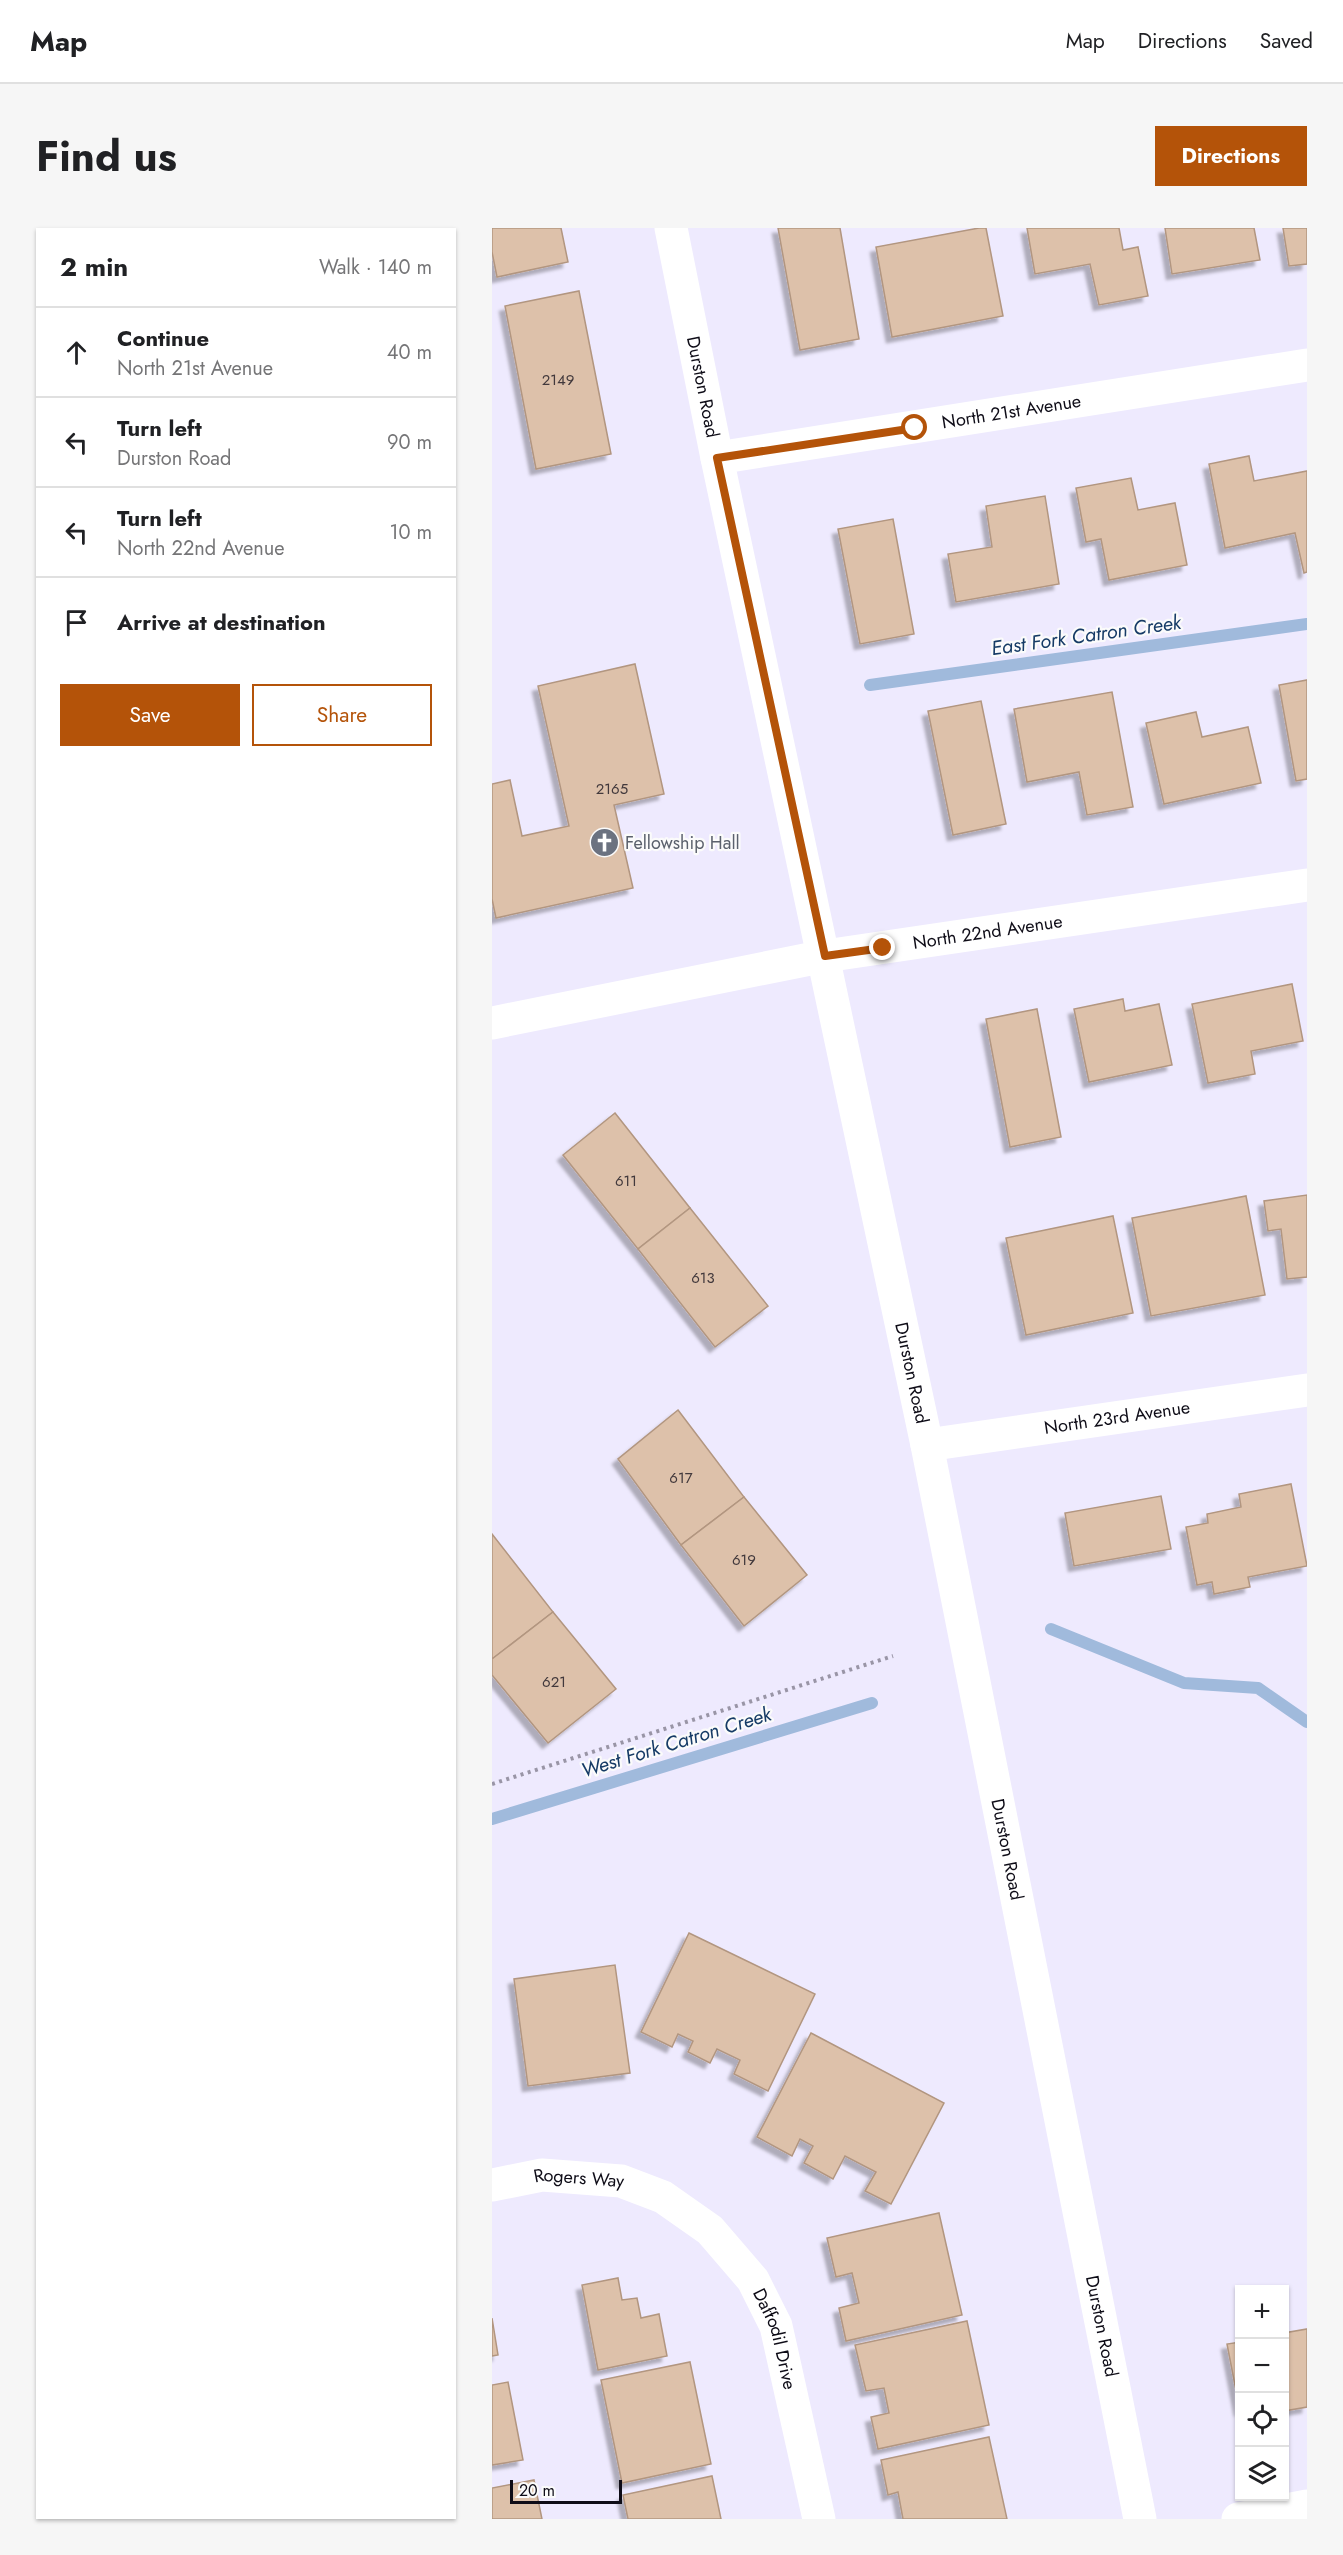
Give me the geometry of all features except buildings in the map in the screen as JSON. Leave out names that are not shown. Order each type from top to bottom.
[{"type":"street","name":"Durston Road","points":[[671,228],[717,458],[825,956],[927,1445],[1140,2519]]},
{"type":"street","name":"North 21st Avenue","points":[[717,458],[1307,366]]},
{"type":"street","name":"North 22nd Avenue","points":[[492,1023],[825,956],[1307,885]]},
{"type":"street","name":"North 23rd Avenue","points":[[927,1445],[1307,1390]]},
{"type":"street","name":"Rogers Way","points":[[492,2185],[542,2175],[588,2178],[621,2181],[663,2197]]},
{"type":"street","name":"Daffodil Drive","points":[[663,2197],[710,2230],[753,2280],[776,2326],[819,2519]]},
{"type":"street","points":[[1238,2519],[1307,2506]]},
{"type":"path","points":[[492,1784],[893,1656]]},
{"type":"waterway","name":"East Fork Catron Creek","points":[[870,685],[1307,624]]},
{"type":"waterway","name":"West Fork Catron Creek","points":[[1051,1629],[1184,1683],[1258,1688],[1307,1722]]},
{"type":"waterway","name":"West Fork Catron Creek","points":[[492,1819],[872,1703]]},
{"type":"place","name":"Fellowship Hall","points":[[604,843]]},
{"type":"route","points":[[883,948],[825,956],[717,458],[915,428]]}]
